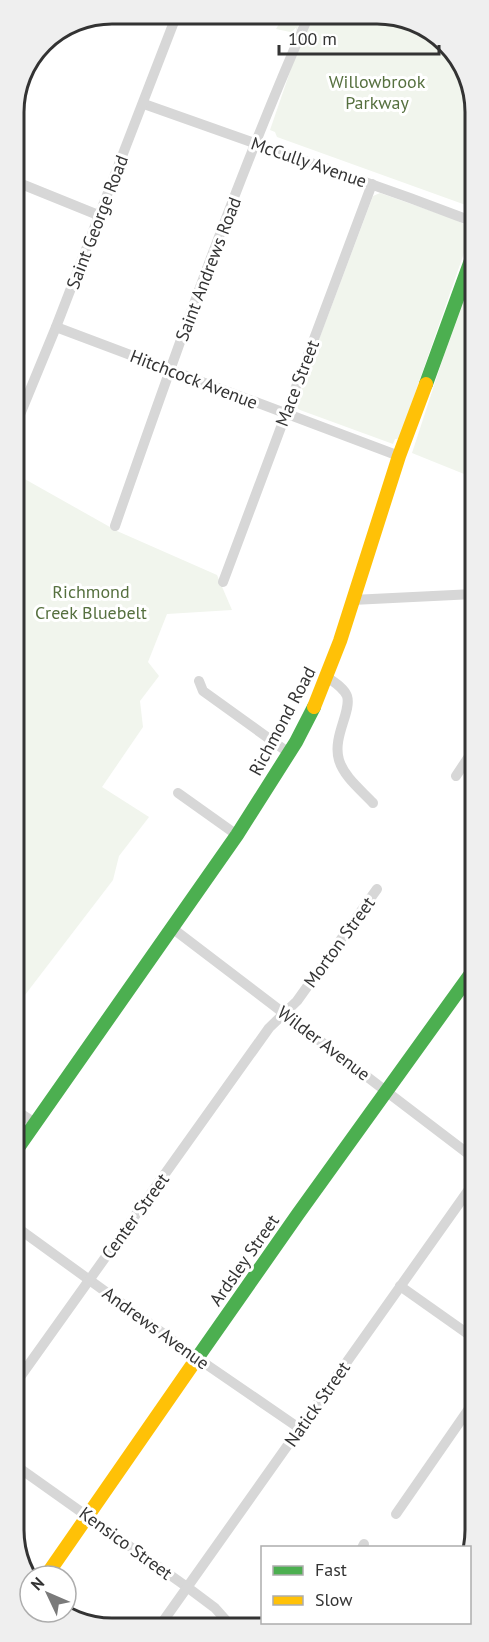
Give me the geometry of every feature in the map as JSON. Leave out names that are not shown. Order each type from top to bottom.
[{"type":"street","name":"Saint George Road","points":[[24,405],[144,104],[173,24]]},
{"type":"street","name":"Saint Andrews Road","points":[[115,526],[169,370],[283,74],[305,24]]},
{"type":"street","name":"McCully Avenue","points":[[144,104],[465,219]]},
{"type":"street","name":"Mace Street","points":[[223,582],[372,184]]},
{"type":"street","points":[[24,185],[98,215]]},
{"type":"street","name":"Richmond Road","points":[[24,1139],[237,835],[289,753],[319,696],[399,456],[465,276]]},
{"type":"street","name":"Hitchcock Avenue","points":[[56,327],[399,456]]},
{"type":"street","points":[[352,600],[465,594]]},
{"type":"street","points":[[327,677],[342,689],[348,701],[338,734],[339,760],[345,772],[374,803]]},
{"type":"street","points":[[199,681],[203,691],[289,753]]},
{"type":"street","points":[[456,776],[465,762]]},
{"type":"street","points":[[178,793],[237,835]]},
{"type":"street","name":"Morton Street","points":[[192,1136],[269,1028],[297,1001],[377,890]]},
{"type":"street","name":"Wilder Avenue","points":[[172,928],[465,1151]]},
{"type":"street","name":"Ardsley Street","points":[[54,1564],[197,1358],[465,982]]},
{"type":"street","points":[[24,1116],[35,1124]]},
{"type":"street","name":"Center Street","points":[[24,1371],[192,1136]]},
{"type":"street","name":"Natick Street","points":[[165,1618],[465,1195]]},
{"type":"street","name":"Andrews Avenue","points":[[24,1233],[197,1358],[299,1428]]},
{"type":"street","points":[[400,1286],[465,1332]]},
{"type":"street","points":[[396,1514],[465,1414]]},
{"type":"street","name":"Kensico Street","points":[[24,1471],[187,1587],[215,1608],[224,1618]]},
{"type":"green space","points":[[279,24],[300,24],[295,33],[276,29]]},
{"type":"green space","name":"Willowbrook Parkway","points":[[310,24],[394,26],[426,39],[439,50],[453,68],[463,95],[465,205],[277,137],[275,132],[270,130],[292,66]]},
{"type":"green space","points":[[380,193],[465,225],[465,250],[399,439],[395,439],[393,444],[294,406],[373,196]]},
{"type":"green space","points":[[465,295],[465,474],[412,453]]},
{"type":"green space","name":"Richmond Creek Bluebelt","points":[[24,479],[117,531],[217,575],[232,610],[167,614],[148,662],[159,676],[140,701],[143,727],[102,787],[149,817],[119,856],[113,880],[24,996]]},
{"type":"traffic: fast","points":[[426,384],[465,277]]},
{"type":"traffic: fast","points":[[24,1139],[237,835],[296,742],[314,707]]},
{"type":"traffic: fast","points":[[193,1364],[465,982]]},
{"type":"traffic: slow","points":[[314,707],[340,641],[399,456],[426,384]]},
{"type":"traffic: slow","points":[[54,1564],[193,1364]]}]
